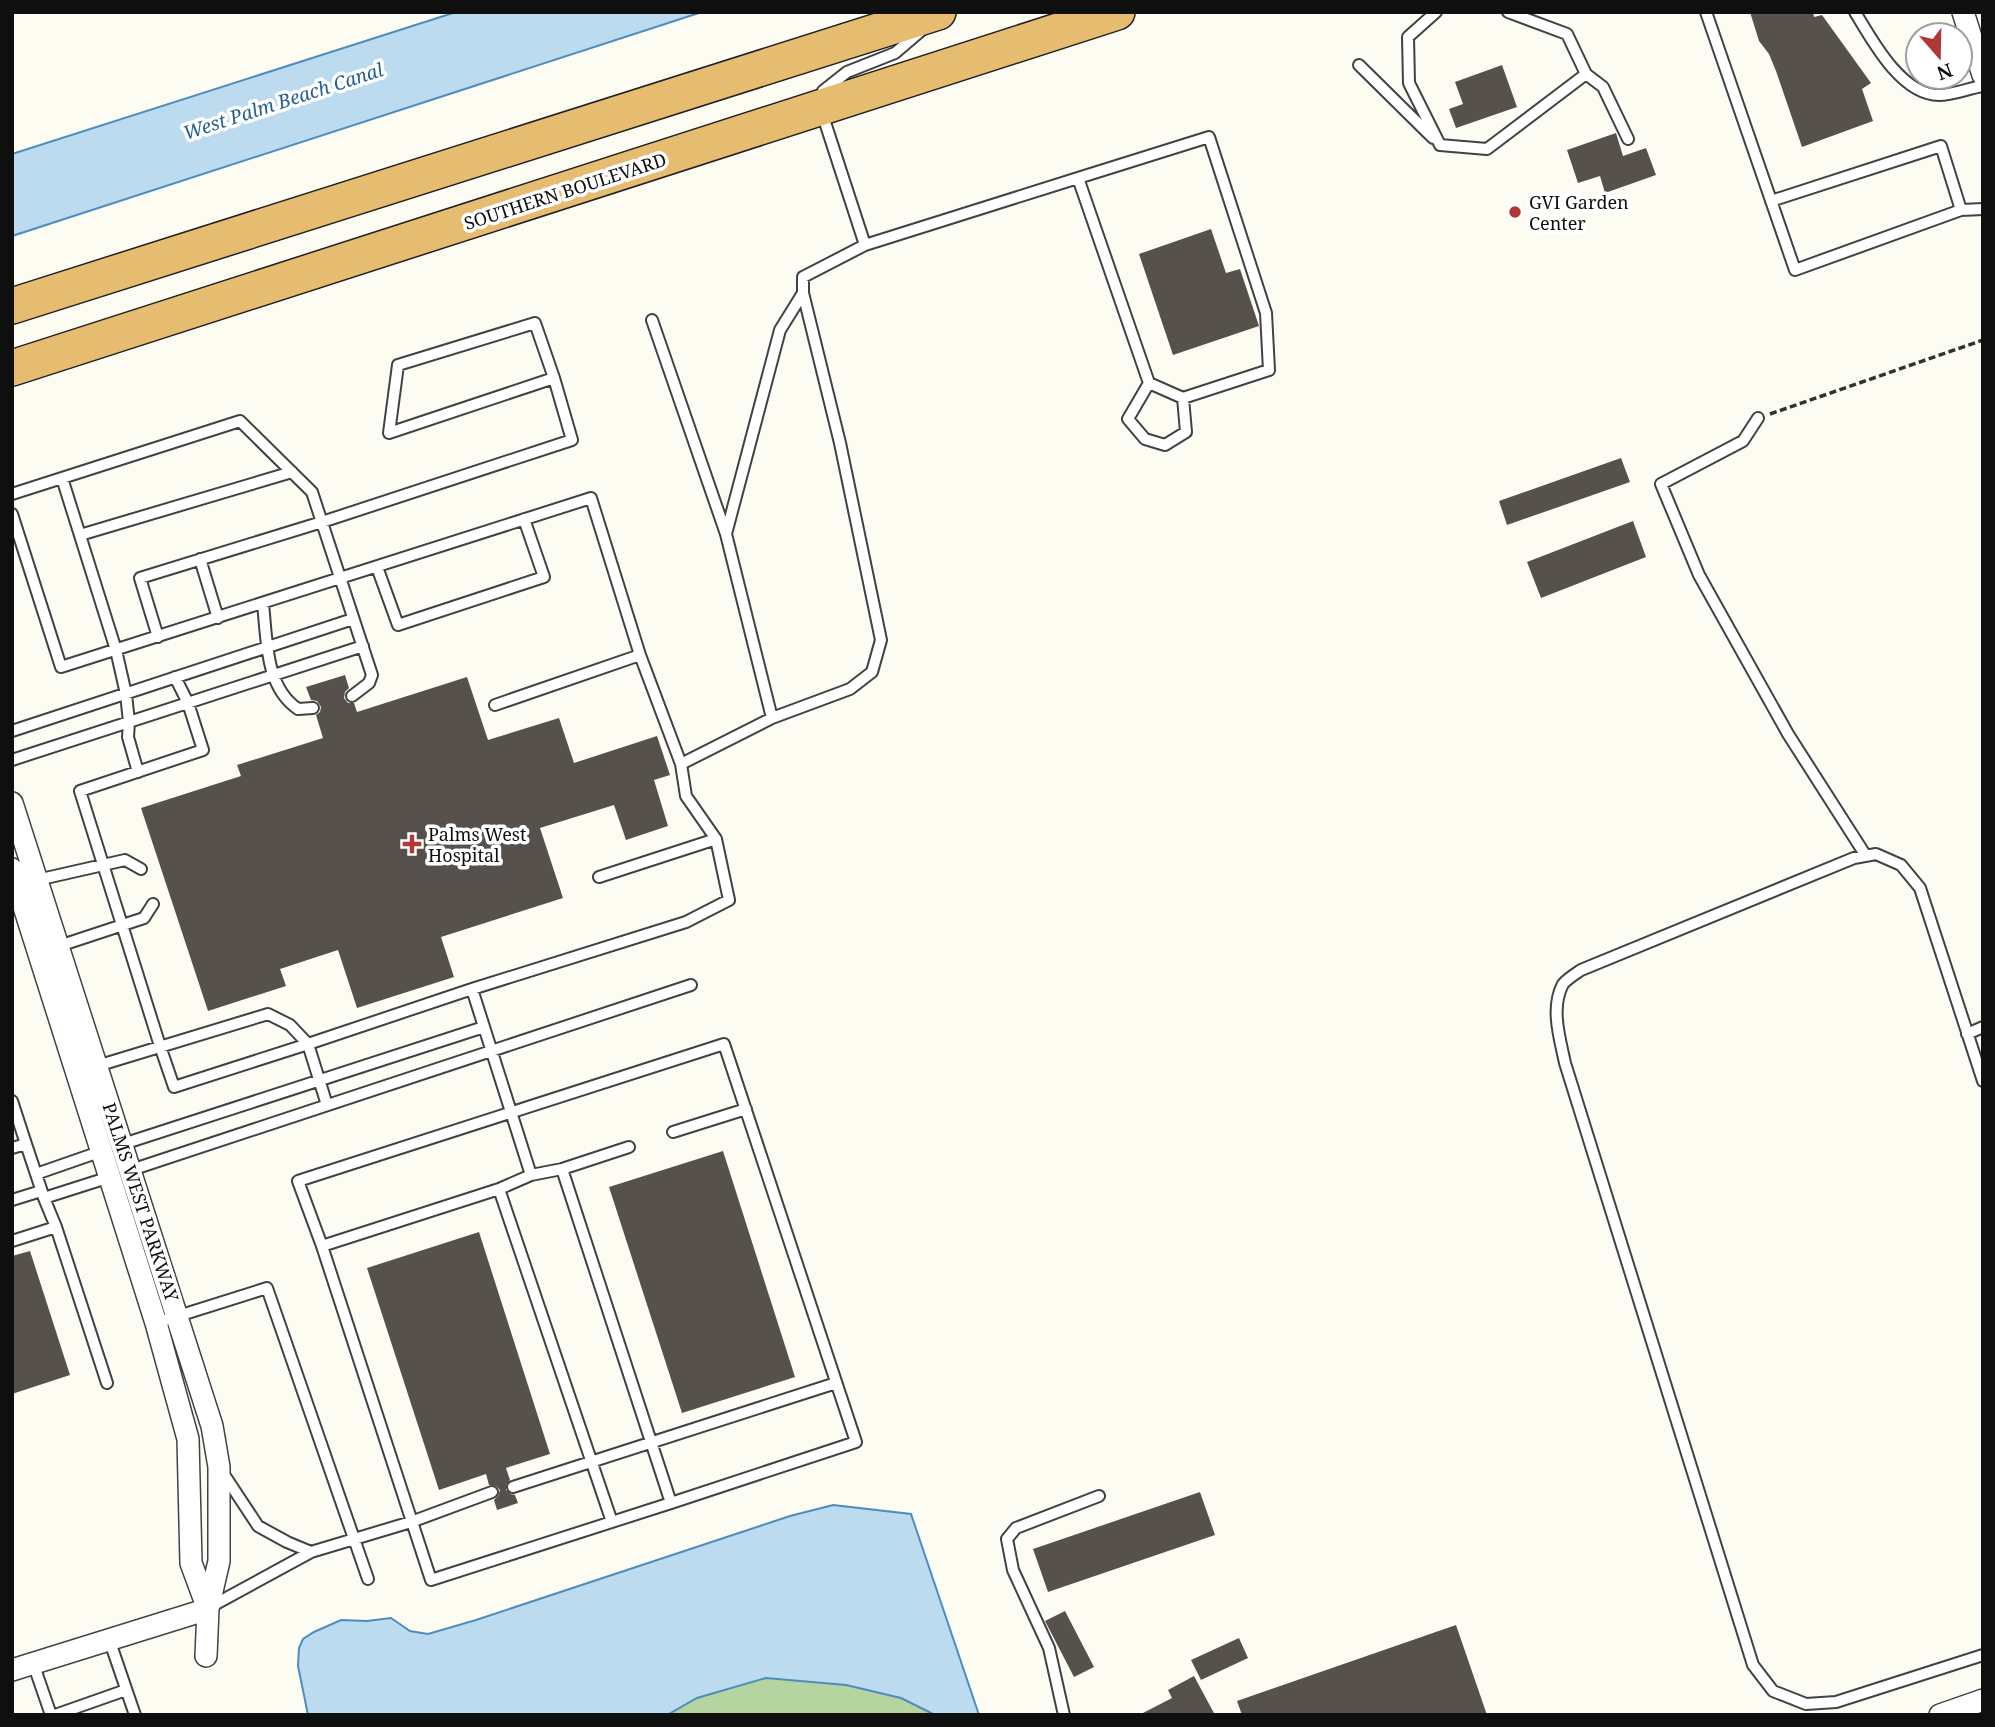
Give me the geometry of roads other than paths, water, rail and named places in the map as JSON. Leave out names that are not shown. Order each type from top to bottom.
[{"type":"highway","points":[[12,306],[940,12]]},
{"type":"highway","name":"SOUTHERN BOULEVARD","points":[[12,368],[1117,12]]},
{"type":"street","points":[[1963,12],[1983,75]]},
{"type":"street","name":"PALMS WEST PARKWAY","points":[[12,803],[37,880],[49,949],[109,1177],[156,1323],[188,1439],[191,1563],[208,1609]]},
{"type":"street","name":"PALMS WEST PARKWAY","points":[[12,869],[49,949],[97,1066],[212,1426],[219,1467],[219,1561],[208,1609],[206,1656]]},
{"type":"street","points":[[12,1670],[208,1609]]},
{"type":"street","points":[[1940,1715],[1983,1700]]},
{"type":"lane","points":[[865,245],[820,109],[823,91],[847,72],[895,53],[940,12]]},
{"type":"lane","points":[[1436,12],[1408,37],[1409,83],[1440,145]]},
{"type":"lane","points":[[1508,12],[1567,34],[1586,74],[1603,87],[1628,139]]},
{"type":"lane","points":[[1706,12],[1795,270],[1961,210],[1983,209]]},
{"type":"lane","points":[[1855,12],[1882,58],[1918,90],[1939,95],[1983,86]]},
{"type":"lane","points":[[1359,65],[1440,145],[1487,149],[1586,74]]},
{"type":"lane","points":[[681,764],[772,718],[850,689],[872,672],[881,640],[840,443],[803,293],[803,277],[865,245],[1078,178],[1209,137],[1266,313],[1269,370],[1183,398],[1149,383],[1078,178]]},
{"type":"lane","points":[[1771,201],[1941,146],[1961,210]]},
{"type":"lane","points":[[726,534],[780,330],[803,293]]},
{"type":"lane","points":[[652,320],[726,534],[772,718]]},
{"type":"lane","points":[[158,636],[139,578],[322,522],[572,440],[554,378],[535,323],[398,365],[389,433],[554,378]]},
{"type":"lane","points":[[1149,383],[1129,419],[1145,439],[1165,445],[1186,432],[1183,398]]},
{"type":"lane","points":[[1758,418],[1742,440],[1661,484],[1699,575],[1788,734],[1866,856]]},
{"type":"lane","points":[[12,494],[240,421],[312,492],[372,675],[369,682],[352,696]]},
{"type":"lane","points":[[80,535],[292,472]]},
{"type":"lane","points":[[62,478],[116,650],[126,694],[128,737],[138,772]]},
{"type":"lane","points":[[12,514],[61,667],[590,498],[639,655],[681,764],[686,796],[716,839],[729,900],[686,922],[174,1087],[80,791],[203,750],[188,703],[175,677]]},
{"type":"lane","points":[[377,567],[398,625],[544,577],[524,519]]},
{"type":"lane","points":[[200,559],[218,618]]},
{"type":"lane","points":[[263,604],[273,676],[281,695],[298,709],[313,708]]},
{"type":"lane","points":[[12,731],[354,619]]},
{"type":"lane","points":[[12,760],[363,646]]},
{"type":"lane","points":[[495,705],[639,655]]},
{"type":"lane","points":[[599,877],[716,839]]},
{"type":"lane","points":[[1983,1081],[1920,888],[1901,865],[1876,854],[1854,858],[1581,970],[1564,982],[1557,1002],[1558,1031],[1569,1076],[1753,1665],[1773,1691],[1806,1703],[1836,1702],[1983,1655]]},
{"type":"lane","points":[[37,880],[125,860],[141,869]]},
{"type":"lane","points":[[49,949],[144,918],[153,904]]},
{"type":"lane","points":[[12,1200],[109,1177],[691,985]]},
{"type":"lane","points":[[472,989],[531,1175]]},
{"type":"lane","points":[[97,1066],[268,1014],[290,1025],[308,1044],[327,1105]]},
{"type":"lane","points":[[36,1174],[484,1027]]},
{"type":"lane","points":[[1967,1034],[1983,1027]]},
{"type":"lane","points":[[724,1044],[856,1443],[431,1580],[322,1246],[298,1181],[513,1114],[724,1044]]},
{"type":"lane","points":[[12,1101],[107,1383]]},
{"type":"lane","points":[[673,1132],[746,1110]]},
{"type":"lane","points":[[12,1148],[26,1144]]},
{"type":"lane","points":[[322,1246],[499,1189],[531,1175],[562,1169],[629,1147]]},
{"type":"lane","points":[[562,1169],[671,1503]]},
{"type":"lane","points":[[499,1189],[612,1521]]},
{"type":"lane","points":[[12,1241],[56,1227]]},
{"type":"lane","points":[[156,1323],[267,1288],[368,1579]]},
{"type":"lane","points":[[513,1488],[836,1383]]},
{"type":"lane","points":[[219,1467],[258,1526],[312,1552]]},
{"type":"lane","points":[[208,1609],[312,1552],[411,1522],[492,1492]]},
{"type":"lane","points":[[1065,1715],[1049,1648],[1013,1570],[1007,1539],[1016,1528],[1099,1496]]},
{"type":"lane","points":[[109,1639],[135,1715]]},
{"type":"lane","points":[[33,1663],[53,1715],[127,1690]]},
{"type":"water","name":"West Palm Beach Canal","points":[[456,12],[702,12],[12,236],[12,154]]},
{"type":"water","points":[[833,1505],[911,1514],[979,1715],[935,1715],[901,1698],[846,1685],[766,1678],[697,1698],[667,1715],[308,1715],[298,1666],[299,1648],[303,1639],[341,1620],[391,1618],[410,1631],[428,1634],[790,1516]]},
{"type":"place","name":"GVI Garden Center","points":[[1515,212]]},
{"type":"place","name":"Palms West Hospital","points":[[412,844]]}]
